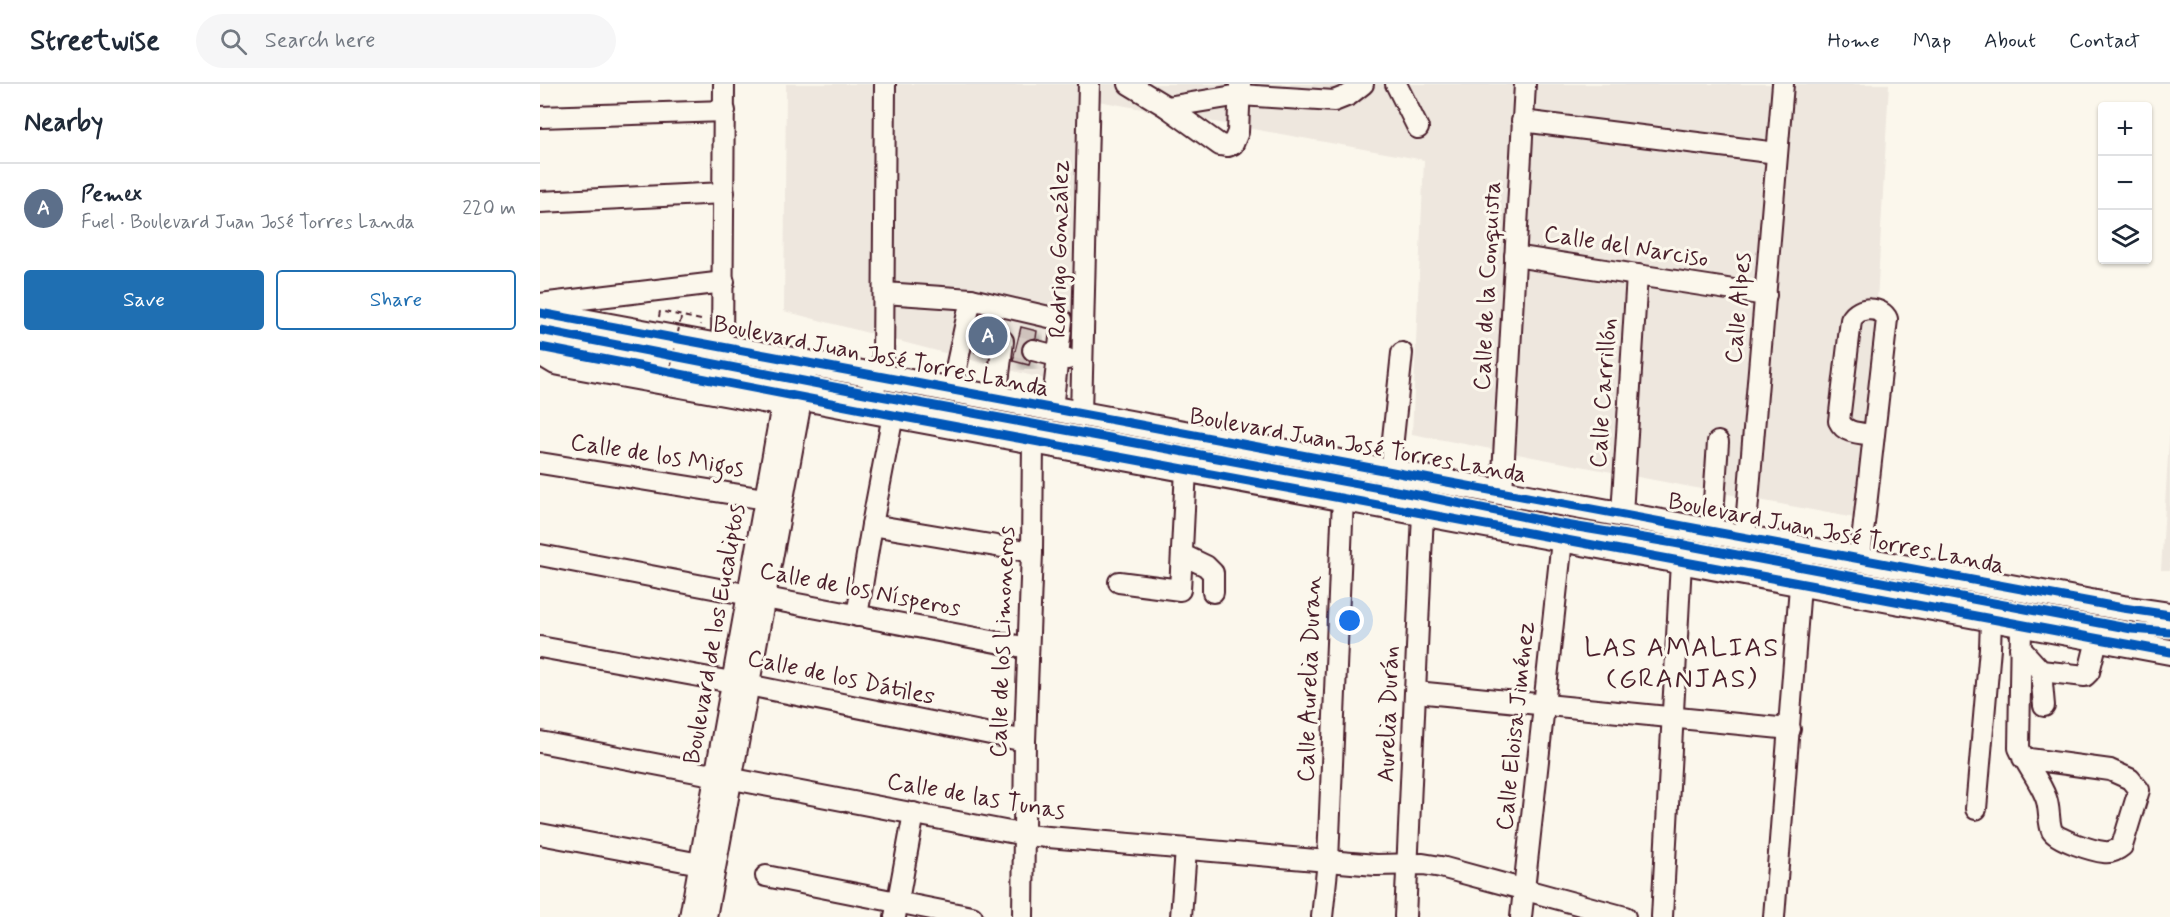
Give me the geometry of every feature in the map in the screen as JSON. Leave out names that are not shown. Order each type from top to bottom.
[{"type":"main road","name":"Boulevard Juan José Torres Landa","points":[[540,313],[951,391],[2170,615]]},
{"type":"main road","points":[[540,347],[793,401],[857,407],[1991,620],[2020,637],[2097,640],[2170,652]]},
{"type":"street","points":[[722,347],[724,84]]},
{"type":"street","points":[[857,407],[870,394],[880,377],[884,351],[885,84]]},
{"type":"street","name":"Rodrigo González","points":[[1081,415],[1089,84]]},
{"type":"street","points":[[1129,84],[1167,107],[1220,145],[1228,146],[1233,144],[1238,132],[1240,90]]},
{"type":"street","points":[[1167,107],[1240,90],[1334,101],[1349,95],[1363,84]]},
{"type":"street","points":[[1396,84],[1418,128]]},
{"type":"street","name":"Calle de la Conquista","points":[[1502,492],[1525,84]]},
{"type":"street","name":"Calle Alpes","points":[[1745,537],[1783,84]]},
{"type":"street","points":[[540,117],[725,111]]},
{"type":"street","points":[[1522,122],[1777,153]]},
{"type":"street","points":[[540,202],[724,193]]},
{"type":"street","name":"Calle del Narciso","points":[[1515,256],[1766,295]]},
{"type":"street","name":"Calle Carrillón","points":[[1622,514],[1637,275]]},
{"type":"street","points":[[540,304],[724,282]]},
{"type":"street","points":[[884,293],[971,299],[1062,320],[1084,309]]},
{"type":"street","points":[[971,299],[999,340],[996,399]]},
{"type":"street","points":[[1860,559],[1874,435],[1886,316],[1881,312],[1863,309],[1856,312],[1851,320],[1839,421],[1842,428],[1848,431],[1874,435]]},
{"type":"street","points":[[1052,409],[1062,320]]},
{"type":"street","points":[[999,340],[1082,363]]},
{"type":"street","points":[[951,391],[999,340]]},
{"type":"street","points":[[1394,472],[1392,448],[1402,353]]},
{"type":"street","points":[[540,355],[565,366],[793,401]]},
{"type":"street","name":"Boulevard de los Eucaliptos","points":[[690,917],[707,865],[799,362]]},
{"type":"street","name":"Boulevard de los Eucaliptos","points":[[757,596],[765,499],[793,401]]},
{"type":"street","points":[[857,616],[893,415]]},
{"type":"street","name":"Calle de los Limoneros","points":[[1023,917],[1033,440]]},
{"type":"street","points":[[1712,531],[1718,442]]},
{"type":"street","name":"Calle de los Migos","points":[[540,463],[765,499]]},
{"type":"street","points":[[1119,582],[1180,590],[1186,469]]},
{"type":"street","name":"Calle Aurelia Duran","points":[[1323,917],[1328,861],[1343,498]]},
{"type":"street","name":"Aurelia Durán","points":[[1405,917],[1423,513]]},
{"type":"street","points":[[872,525],[1032,552]]},
{"type":"street","name":"Calle Eloisa Jiménez","points":[[1521,917],[1562,540]]},
{"type":"street","points":[[1774,917],[1803,548]]},
{"type":"street","name":"Calle de los Nísperos","points":[[540,555],[1028,648]]},
{"type":"street","points":[[1183,555],[1206,566],[1213,573],[1213,592]]},
{"type":"street","points":[[1662,917],[1681,562]]},
{"type":"street","points":[[1976,809],[1991,620]]},
{"type":"street","points":[[2020,637],[2041,671],[2044,706]]},
{"type":"street","points":[[2020,637],[2019,748],[2023,758],[2047,800],[2052,831],[2060,838],[2105,852],[2116,851],[2122,846],[2139,790],[2130,779],[2110,770],[2023,758]]},
{"type":"street","points":[[2041,671],[2085,676],[2088,674],[2097,640]]},
{"type":"street","name":"Calle de los Dátiles","points":[[540,647],[741,683],[1025,741]]},
{"type":"street","points":[[1416,692],[1790,729]]},
{"type":"street","name":"Calle de las Tunas","points":[[540,741],[1025,835],[1376,865],[1423,864],[1524,888],[1625,917]]},
{"type":"street","points":[[897,910],[914,813]]},
{"type":"street","points":[[540,834],[707,865]]},
{"type":"street","points":[[1181,917],[1186,849]]},
{"type":"street","name":"Boulevard de los Eucaliptos","points":[[706,917],[707,865]]},
{"type":"street","points":[[766,876],[897,910],[972,917]]},
{"type":"path","points":[[660,311],[701,320]]},
{"type":"path","points":[[669,375],[681,317]]},
{"type":"path","points":[[658,352],[681,357]]},
{"type":"shaded area","points":[[786,84],[1889,84],[1865,520],[1412,434],[1424,160],[1098,101],[1094,392],[784,311]]},
{"type":"shaded area","points":[[2170,425],[2170,570],[2161,570]]},
{"type":"building","points":[[983,316],[1000,321],[998,330],[991,339],[989,356],[975,352]]},
{"type":"building","points":[[1021,327],[1037,331],[1036,338],[1025,341],[1021,348],[1022,354],[1030,362],[1029,365],[1013,361]]},
{"type":"tunnel","points":[[979,334],[996,338]]},
{"type":"tunnel","points":[[1017,346],[1033,350]]},
{"type":"cycle path","points":[[540,313],[2170,615]]},
{"type":"cycle path","points":[[540,330],[870,394],[1423,496],[1554,523],[1674,543],[2132,629],[2170,632]]},
{"type":"cycle path","points":[[540,347],[893,415],[2170,652]]},
{"type":"place","name":"Pemex","points":[[988,336]]},
{"type":"district","name":"LAS AMALIAS (GRANJAS)","points":[[1682,664]]}]
